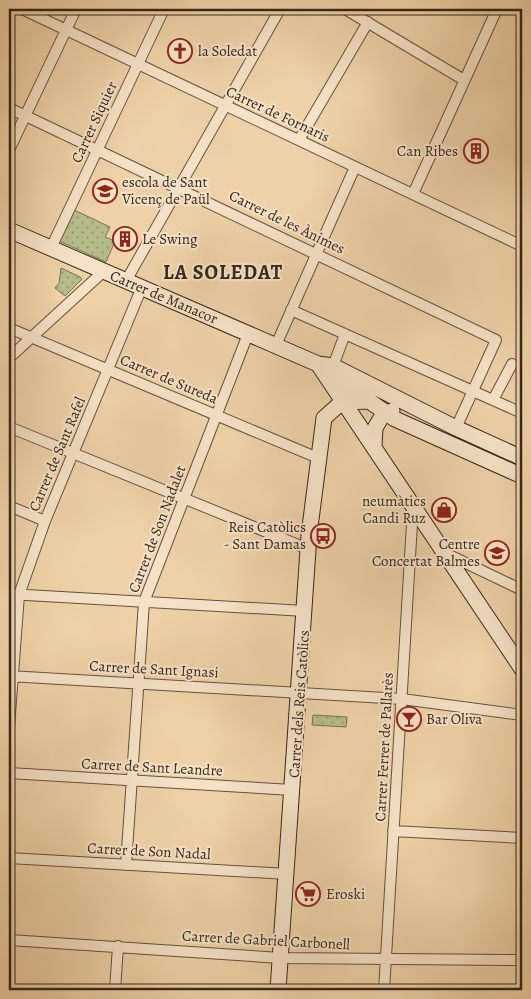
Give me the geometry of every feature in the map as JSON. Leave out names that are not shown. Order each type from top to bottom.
[{"type":"street","name":"Carrer de Fornaris","points":[[22,9],[225,107],[522,246]]},
{"type":"street","points":[[9,150],[76,9]]},
{"type":"street","name":"Carrer Siquier","points":[[51,248],[164,9]]},
{"type":"street","points":[[126,281],[280,9]]},
{"type":"street","points":[[344,9],[464,80]]},
{"type":"street","points":[[414,194],[497,9]]},
{"type":"street","points":[[299,140],[368,22]]},
{"type":"street","name":"Carrer de les Ànimes","points":[[9,108],[179,187],[496,340],[473,391]]},
{"type":"street","points":[[276,345],[355,167]]},
{"type":"street","name":"Carrer de Manacor","points":[[9,230],[276,345],[328,372],[415,408],[522,458]]},
{"type":"street","points":[[9,358],[104,271]]},
{"type":"street","name":"Carrer de Sant Rafel","points":[[9,727],[14,594],[142,287]]},
{"type":"street","points":[[291,310],[522,414]]},
{"type":"street","name":"Carrer de Sureda","points":[[9,328],[318,458]]},
{"type":"street","name":"Carrer de Son Nadalet","points":[[126,864],[144,602],[248,334]]},
{"type":"street","points":[[345,334],[328,372],[342,402],[370,439],[522,669]]},
{"type":"street","points":[[493,400],[512,364]]},
{"type":"street","name":"Carrer de Manacor","points":[[328,372],[392,414],[522,476]]},
{"type":"street","name":"Carrer dels Reis Catòlics","points":[[278,990],[308,549],[328,372]]},
{"type":"street","points":[[456,428],[473,391]]},
{"type":"street","points":[[324,418],[342,402],[370,401]]},
{"type":"street","name":"Carrer de Manacor","points":[[392,414],[415,408]]},
{"type":"street","points":[[370,439],[375,428],[392,414]]},
{"type":"street","points":[[324,418],[342,418],[370,439]]},
{"type":"street","points":[[9,428],[308,549]]},
{"type":"street","points":[[9,506],[45,521]]},
{"type":"street","name":"Carrer Ferrer de Pallarès","points":[[384,990],[413,506]]},
{"type":"street","points":[[446,554],[522,590]]},
{"type":"street","points":[[14,594],[305,611]]},
{"type":"street","name":"Carrer de Sant Ignasi","points":[[11,676],[402,699],[522,715]]},
{"type":"street","name":"Carrer de Sant Leandre","points":[[9,773],[293,790]]},
{"type":"street","points":[[394,831],[522,838]]},
{"type":"street","name":"Carrer de Son Nadal","points":[[9,858],[287,874]]},
{"type":"street","name":"Carrer de Gabriel Carbonell","points":[[9,940],[281,958],[522,960]]},
{"type":"street","points":[[115,990],[118,946]]},
{"type":"green space","points":[[74,210],[110,227],[105,237],[115,241],[106,262],[59,241]]},
{"type":"green space","points":[[61,268],[82,279],[65,296],[55,288],[59,283]]},
{"type":"green space","points":[[313,715],[347,717],[346,727],[312,725]]},
{"type":"place","name":"la Soledat","points":[[180,51]]},
{"type":"place","name":"Can Ribes","points":[[476,151]]},
{"type":"place","name":"escola de Sant Vicenç de Paül","points":[[105,191]]},
{"type":"place","name":"Le Swing","points":[[125,239]]},
{"type":"place","name":"neumàtics Candi Ruz","points":[[444,510]]},
{"type":"place","name":"Reis Catòlics - Sant Damas","points":[[323,536]]},
{"type":"place","name":"Centre Concertat Balmes","points":[[497,553]]},
{"type":"place","name":"Bar Oliva","points":[[409,719]]},
{"type":"place","name":"Eroski","points":[[308,894]]},
{"type":"district","name":"LA SOLEDAT","points":[[223,272]]}]
